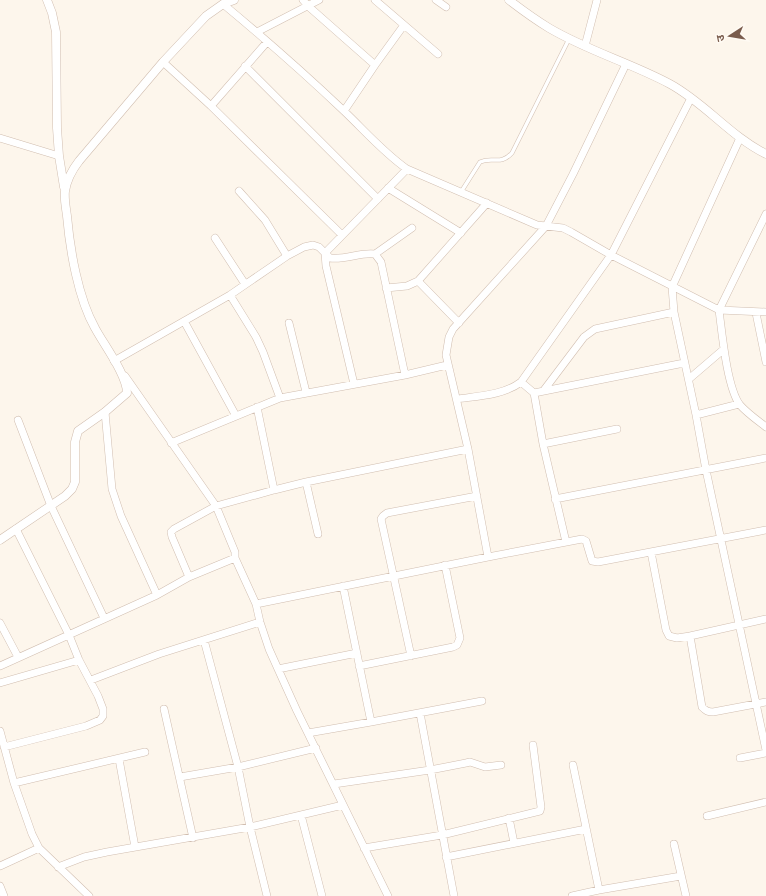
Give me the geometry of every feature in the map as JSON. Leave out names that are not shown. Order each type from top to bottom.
[{"type":"street","points":[[47,0],[52,13],[56,32],[57,128],[59,156],[65,192],[68,233],[79,284],[94,326],[120,370],[216,506],[235,552],[235,558],[256,604],[269,649],[388,896]]},
{"type":"street","points":[[65,192],[68,179],[79,161],[163,62],[206,16],[223,4],[234,0]]},
{"type":"street","points":[[257,32],[306,3],[319,0]]},
{"type":"street","points":[[374,0],[438,54]]},
{"type":"street","points":[[436,0],[446,7]]},
{"type":"street","points":[[510,0],[549,28],[585,46],[670,84],[691,98],[740,138],[766,154]]},
{"type":"street","points":[[585,46],[597,0]]},
{"type":"street","points":[[306,3],[375,65]]},
{"type":"street","points":[[223,4],[257,32],[344,111],[396,161],[407,169],[523,219],[546,226],[563,228],[611,255],[719,310],[756,313],[766,312]]},
{"type":"street","points":[[344,111],[375,65],[404,26]]},
{"type":"street","points":[[210,106],[267,42]]},
{"type":"street","points":[[163,62],[342,235]]},
{"type":"street","points":[[488,556],[468,449],[457,400],[447,365],[446,355],[449,337],[458,323],[546,226],[626,64]]},
{"type":"street","points":[[245,66],[378,199]]},
{"type":"street","points":[[457,400],[504,391],[521,382],[611,255],[691,98]]},
{"type":"street","points":[[0,138],[59,156]]},
{"type":"street","points":[[740,138],[672,287],[674,312],[684,363],[689,379],[706,470],[740,624],[766,752],[740,758]]},
{"type":"street","points":[[354,384],[326,266],[325,252],[407,169]]},
{"type":"street","points":[[388,188],[461,233]]},
{"type":"street","points":[[238,191],[265,220],[287,256]]},
{"type":"street","points":[[386,288],[407,286],[418,281],[487,203]]},
{"type":"street","points":[[766,214],[719,310],[724,349],[733,391],[739,404],[766,427]]},
{"type":"street","points":[[375,254],[412,228]]},
{"type":"street","points":[[215,238],[245,284]]},
{"type":"street","points":[[114,361],[230,295],[287,256],[304,247],[313,245],[319,247],[330,258],[335,259],[369,253],[375,254],[381,262],[405,375]]},
{"type":"street","points":[[418,281],[458,323]]},
{"type":"street","points":[[230,295],[256,337],[280,398]]},
{"type":"street","points":[[544,390],[584,337],[595,329],[674,312]]},
{"type":"street","points":[[756,313],[766,362]]},
{"type":"street","points":[[184,321],[236,416]]},
{"type":"street","points":[[289,323],[306,392]]},
{"type":"street","points":[[689,379],[724,349]]},
{"type":"street","points":[[534,393],[684,363]]},
{"type":"street","points":[[171,443],[280,398],[405,375],[447,365]]},
{"type":"street","points":[[0,540],[51,506],[72,489],[75,482],[75,442],[78,431],[127,393],[125,380],[120,370]]},
{"type":"street","points":[[521,382],[534,393],[543,444],[566,542]]},
{"type":"street","points":[[696,415],[739,404]]},
{"type":"street","points":[[257,407],[274,490]]},
{"type":"street","points":[[104,412],[112,489],[122,516],[157,595]]},
{"type":"street","points":[[18,420],[51,506],[104,618]]},
{"type":"street","points":[[543,444],[617,429]]},
{"type":"street","points":[[189,577],[171,532],[216,506],[306,482],[468,449]]},
{"type":"street","points":[[555,499],[766,458]]},
{"type":"street","points":[[306,482],[318,534]]},
{"type":"street","points":[[411,656],[381,523],[383,516],[387,513],[477,496]]},
{"type":"street","points":[[4,747],[86,726],[100,720],[103,716],[103,709],[91,680],[79,660],[69,634],[16,528]]},
{"type":"street","points":[[256,604],[488,556],[566,542],[586,541],[590,558],[594,562],[766,530]]},
{"type":"street","points":[[651,552],[666,630],[669,636],[677,638],[690,636],[766,619]]},
{"type":"street","points":[[0,666],[157,595],[189,577],[235,558]]},
{"type":"street","points":[[359,666],[454,647],[459,642],[460,638],[445,565]]},
{"type":"street","points":[[343,586],[371,722]]},
{"type":"street","points":[[91,680],[159,654],[260,622]]},
{"type":"street","points":[[0,623],[18,657]]},
{"type":"street","points":[[690,636],[702,707],[705,711],[713,712],[766,702]]},
{"type":"street","points":[[204,640],[238,767],[250,827],[267,896]]},
{"type":"street","points":[[278,669],[357,653]]},
{"type":"street","points":[[0,683],[79,660]]},
{"type":"street","points":[[308,732],[371,722],[482,701]]},
{"type":"street","points":[[164,709],[193,838]]},
{"type":"street","points":[[420,713],[454,896]]},
{"type":"street","points":[[0,731],[14,783],[32,834],[39,848],[89,896]]},
{"type":"street","points":[[364,848],[442,835],[538,811],[541,809],[533,745]]},
{"type":"street","points":[[180,777],[238,767],[316,748]]},
{"type":"street","points":[[14,783],[145,752]]},
{"type":"street","points":[[119,759],[135,847]]},
{"type":"street","points":[[334,784],[430,770],[466,762],[485,767],[500,765]]},
{"type":"street","points":[[573,765],[599,890]]},
{"type":"street","points":[[707,816],[766,802]]},
{"type":"street","points":[[58,867],[84,857],[250,827],[343,805]]},
{"type":"street","points":[[301,815],[322,896]]},
{"type":"street","points":[[509,818],[514,843]]},
{"type":"street","points":[[446,857],[586,829]]},
{"type":"street","points":[[674,844],[686,896]]},
{"type":"street","points":[[0,866],[39,848]]},
{"type":"street","points":[[572,896],[681,876]]},
{"type":"street","points":[[0,886],[4,896]]},
{"type":"lane","points":[[461,192],[480,162],[485,160],[504,160],[512,153],[569,38]]}]
